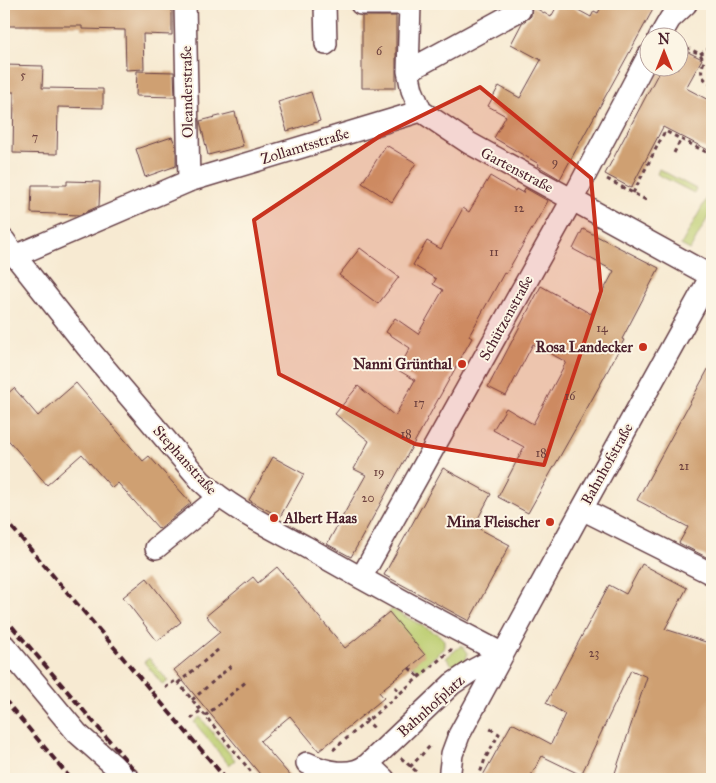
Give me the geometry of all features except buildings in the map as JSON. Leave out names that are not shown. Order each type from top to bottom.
[{"type":"street","name":"Oleanderstraße","points":[[185,4],[189,181]]},
{"type":"street","points":[[325,4],[326,44]]},
{"type":"street","points":[[361,4],[410,4],[408,71],[412,90],[421,111]]},
{"type":"street","points":[[665,28],[670,19],[686,4]]},
{"type":"street","points":[[408,71],[520,10]]},
{"type":"street","name":"Schützenstraße","points":[[361,578],[572,200],[638,75]]},
{"type":"street","name":"Zollamtsstraße","points":[[9,248],[189,181],[421,111]]},
{"type":"street","name":"Gartenstraße","points":[[421,111],[469,144],[712,275]]},
{"type":"street","name":"Stephanstraße","points":[[9,248],[87,346],[201,480],[219,497],[361,578],[503,654]]},
{"type":"street","name":"Bahnhofstraße","points":[[503,654],[712,275]]},
{"type":"street","points":[[156,548],[219,497]]},
{"type":"street","points":[[582,509],[712,574]]},
{"type":"street","points":[[4,645],[77,733],[128,778]]},
{"type":"street","name":"Bahnhofplatz","points":[[368,764],[452,684],[503,654]]},
{"type":"street","name":"Bahnhofplatz","points":[[449,779],[450,763],[455,744],[503,654]]},
{"type":"street","points":[[307,763],[318,768],[340,772],[360,770],[368,764],[384,779]]},
{"type":"path","points":[[688,49],[700,54],[704,61],[701,70],[702,78],[712,84]]},
{"type":"path","points":[[700,54],[708,49]]},
{"type":"path","points":[[633,193],[665,131],[712,155]]},
{"type":"path","points":[[674,153],[681,139]]},
{"type":"path","points":[[587,169],[648,200]]},
{"type":"path","points":[[330,753],[366,720],[467,636]]},
{"type":"path","points":[[178,683],[218,649]]},
{"type":"path","points":[[192,700],[232,665]]},
{"type":"path","points":[[409,668],[418,678]]},
{"type":"path","points":[[165,688],[176,680],[256,779]]},
{"type":"path","points":[[205,716],[247,681]]},
{"type":"path","points":[[396,687],[401,692]]},
{"type":"path","points":[[192,718],[200,711]]},
{"type":"path","points":[[366,720],[377,731]]},
{"type":"path","points":[[478,779],[485,759],[499,734],[487,727]]},
{"type":"path","points":[[399,756],[425,779]]},
{"type":"highlighted area","points":[[480,87],[591,178],[601,291],[544,465],[415,444],[279,374],[254,220],[380,136]]},
{"type":"green space","points":[[659,169],[696,189],[694,193],[657,174]]},
{"type":"green space","points":[[707,198],[712,201],[712,210],[690,250],[681,245]]},
{"type":"green space","points":[[392,609],[439,635],[444,640],[444,648],[419,671],[412,665],[424,655],[389,612]]},
{"type":"green space","points":[[462,645],[468,653],[465,662],[458,671],[446,658]]},
{"type":"green space","points":[[149,658],[168,681],[163,685],[144,662]]},
{"type":"green space","points":[[200,717],[235,760],[229,765],[194,722]]},
{"type":"railway","points":[[4,518],[226,779]]},
{"type":"railway","points":[[4,617],[142,779]]},
{"type":"railway","points":[[4,699],[71,779]]},
{"type":"place","name":"Rosa Landecker","points":[[643,347]]},
{"type":"place","name":"Nanni Grünthal","points":[[462,364]]},
{"type":"place","name":"Albert Haas","points":[[274,518]]},
{"type":"place","name":"Mina Fleischer","points":[[550,522]]}]
